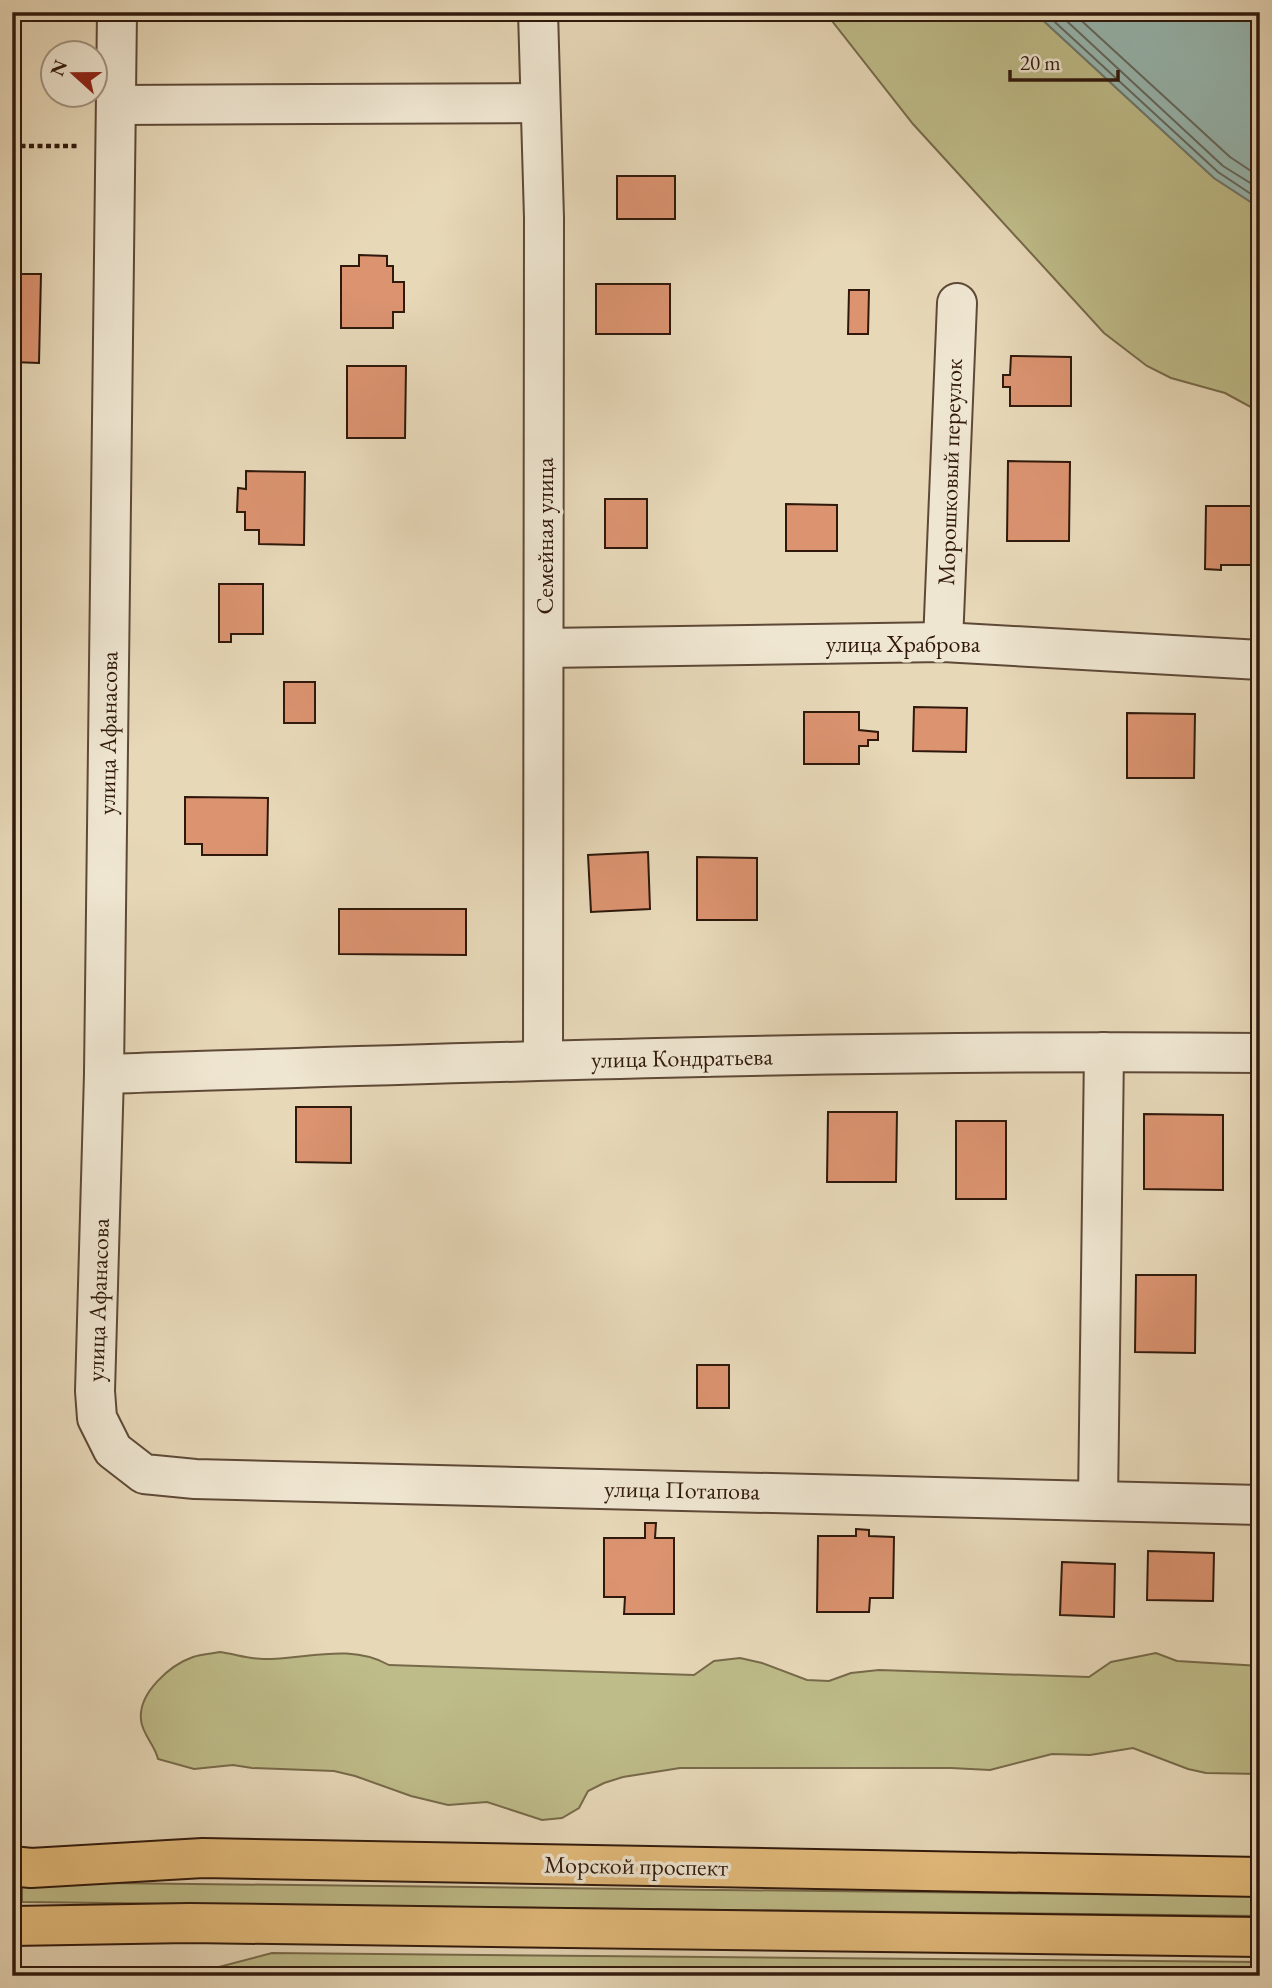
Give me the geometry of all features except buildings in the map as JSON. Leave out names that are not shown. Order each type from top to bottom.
[{"type":"main road","name":"Морской проспект","points":[[12,1866],[31,1868],[203,1858],[1260,1877]]},
{"type":"main road","points":[[12,1926],[189,1923],[1260,1937]]},
{"type":"street","name":"улица Афанасова","points":[[113,1450],[97,1418],[95,1391],[104,1074],[117,12]]},
{"type":"street","name":"Семейная улица","points":[[538,12],[544,218],[543,1060]]},
{"type":"street","points":[[116,106],[540,103]]},
{"type":"street","name":"Морошковый переулок","points":[[943,642],[957,303]]},
{"type":"street","name":"улица Храброва","points":[[545,648],[943,642],[1260,660]]},
{"type":"street","points":[[1098,1501],[1104,1052]]},
{"type":"street","name":"улица Кондратьева","points":[[104,1074],[543,1060],[1104,1052],[1260,1054]]},
{"type":"street","name":"улица Потапова","points":[[113,1450],[144,1474],[195,1479],[1260,1505]]},
{"type":"path","points":[[12,146],[115,145]]},
{"type":"shaded area","points":[[825,12],[1034,12],[1214,178],[1260,208],[1260,412],[1225,393],[1171,378],[1147,366],[1104,333],[913,124]]},
{"type":"shaded area","points":[[220,1652],[258,1659],[344,1653],[374,1658],[389,1665],[694,1675],[714,1661],[740,1658],[762,1663],[807,1680],[829,1681],[851,1673],[879,1670],[1089,1677],[1111,1662],[1156,1653],[1177,1661],[1260,1666],[1260,1774],[1206,1773],[1133,1748],[1090,1755],[1052,1754],[990,1770],[680,1768],[623,1777],[604,1783],[588,1791],[579,1808],[562,1818],[542,1820],[487,1802],[448,1805],[334,1771],[233,1765],[194,1769],[158,1759],[141,1720],[141,1710],[150,1690],[166,1673],[184,1661]]},
{"type":"shaded area","points":[[22,1882],[1260,1896],[1260,1916],[22,1902]]},
{"type":"shaded area","points":[[272,1953],[1260,1962],[1260,1976],[17,1976],[15,1969],[196,1973]]},
{"type":"water","points":[[1034,12],[1260,12],[1260,208],[1214,178]]}]
